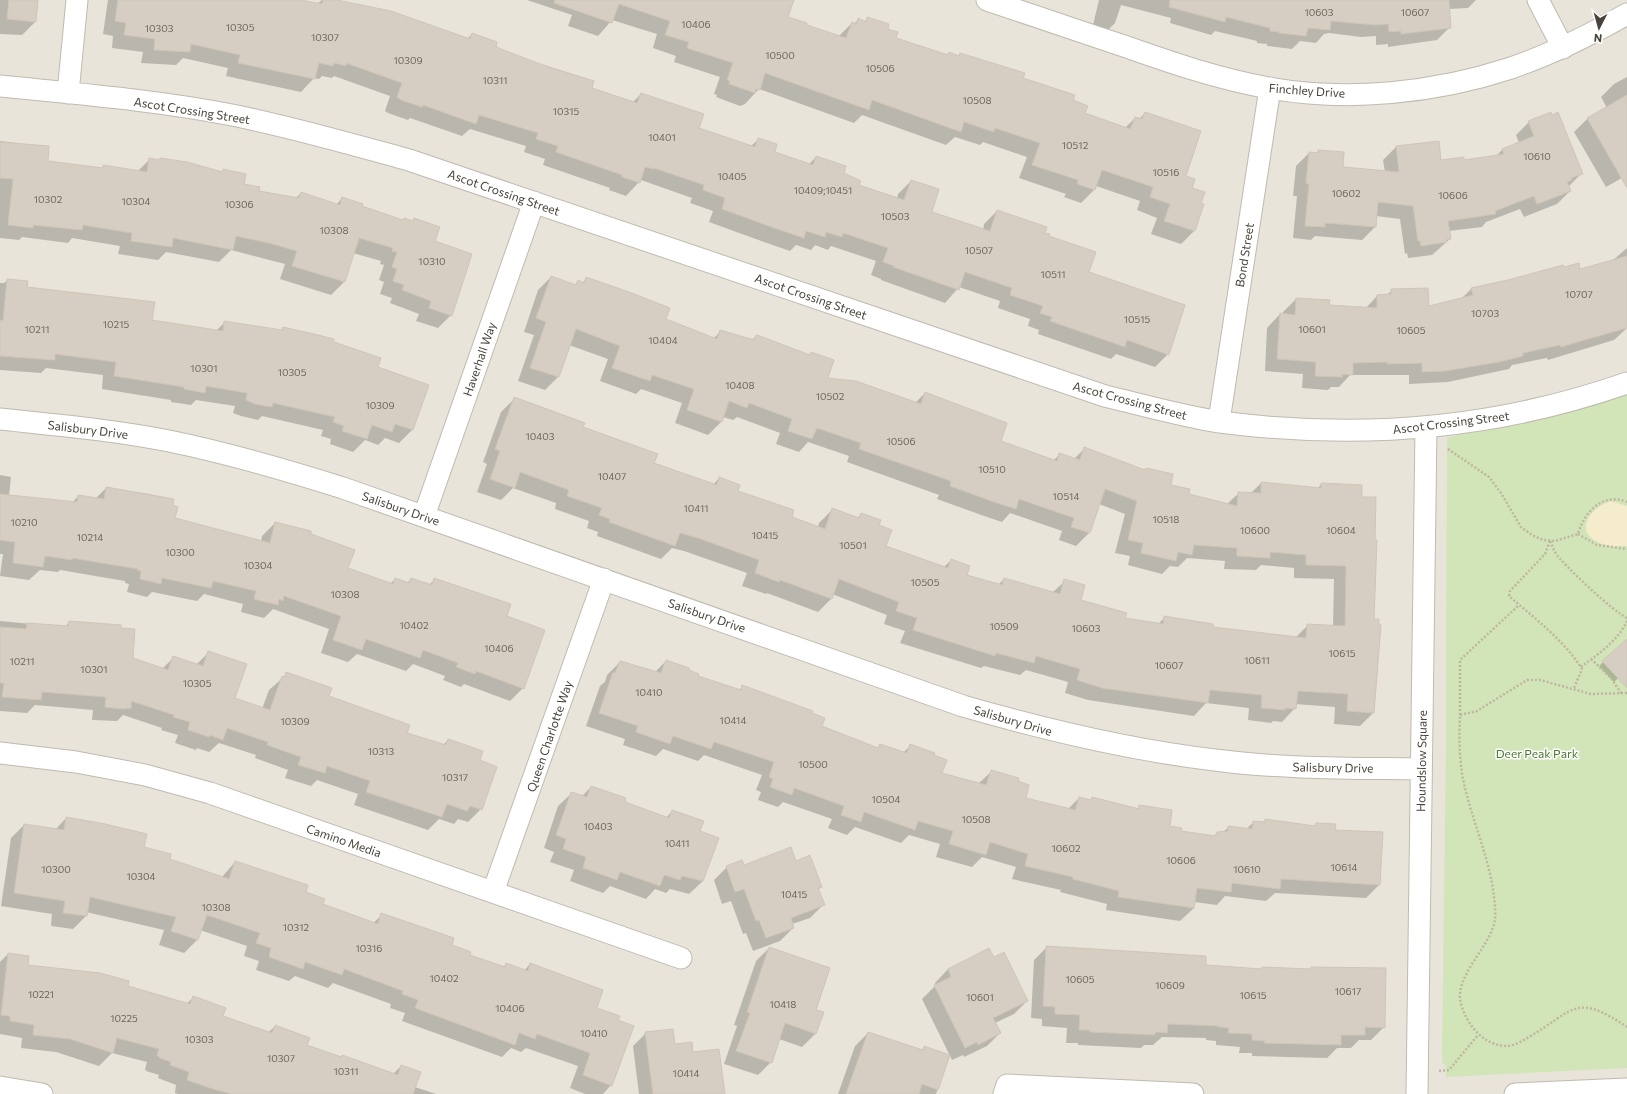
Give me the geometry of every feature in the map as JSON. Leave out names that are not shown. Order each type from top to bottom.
[{"type":"street","points":[[68,93],[77,0]]},
{"type":"street","name":"Finchley Drive","points":[[987,0],[1204,74],[1270,88],[1315,93],[1345,94],[1405,91],[1459,82],[1511,68],[1562,48],[1627,14]]},
{"type":"street","points":[[1538,0],[1562,48]]},
{"type":"street","name":"Ascot Crossing Street","points":[[0,86],[152,102],[310,132],[409,160],[1105,396],[1168,412],[1219,421],[1286,429],[1339,431],[1425,431],[1544,408],[1627,384]]},
{"type":"street","name":"Bond Street","points":[[1219,421],[1270,88]]},
{"type":"street","name":"Haverhall Way","points":[[424,516],[534,202]]},
{"type":"street","name":"Salisbury Drive","points":[[0,419],[86,428],[169,441],[250,459],[343,488],[424,516],[963,706],[1046,729],[1130,748],[1216,761],[1299,767],[1421,769]]},
{"type":"street","name":"Houndslow Square","points":[[1417,1094],[1425,431]]},
{"type":"street","name":"Queen Charlotte Way","points":[[494,892],[604,579]]},
{"type":"street","name":"Camino Media","points":[[0,753],[76,762],[144,775],[195,789],[681,958]]},
{"type":"street","points":[[0,1087],[42,1094]]},
{"type":"street","points":[[1515,1094],[1627,1089]]},
{"type":"street","points":[[1006,1090],[1193,1094]]},
{"type":"path","points":[[1425,431],[1488,477],[1501,493],[1520,527],[1532,535],[1554,541],[1578,534],[1597,545],[1627,549]]},
{"type":"path","points":[[1578,534],[1587,512],[1603,500],[1622,500],[1627,502]]},
{"type":"path","points":[[1550,541],[1545,554],[1510,591],[1509,596],[1558,640],[1572,655],[1582,669],[1574,688]]},
{"type":"path","points":[[1550,541],[1556,553],[1564,562],[1605,602],[1620,615],[1627,618]]},
{"type":"path","points":[[1519,605],[1460,660],[1461,770],[1490,867],[1495,904],[1495,918],[1492,930],[1487,942],[1473,959],[1461,990],[1460,1002],[1470,1024],[1478,1035],[1495,1044],[1508,1046],[1521,1042],[1566,1012],[1578,1008],[1590,1007],[1607,1013],[1627,1026]]},
{"type":"path","points":[[1580,667],[1604,650],[1615,639],[1627,621]]},
{"type":"path","points":[[1591,659],[1611,678],[1621,694]]},
{"type":"path","points":[[1460,715],[1477,711],[1527,680],[1540,680],[1574,688],[1591,694],[1621,694],[1627,692]]},
{"type":"path","points":[[1417,1073],[1449,1070],[1478,1035]]},
{"type":"shaded area","points":[[0,0],[1627,0],[1627,1094],[0,1094]]},
{"type":"green space","name":"Deer Peak Park","points":[[1627,386],[1627,1068],[1446,1077],[1446,1066],[1442,1062],[1446,744],[1447,438]]},
{"type":"sand","points":[[1611,501],[1627,506],[1627,546],[1605,545],[1595,541],[1586,529],[1587,522],[1595,510]]},
{"type":"building","points":[[9,0],[38,0],[36,22],[7,19]]},
{"type":"building","points":[[118,0],[301,0],[322,4],[323,0],[337,0],[391,11],[470,39],[472,33],[497,42],[496,47],[540,64],[594,81],[592,88],[637,103],[641,93],[704,114],[699,128],[755,147],[758,138],[777,144],[775,152],[813,165],[816,156],[846,166],[844,173],[861,181],[859,185],[904,200],[911,180],[939,189],[932,212],[990,231],[997,210],[1047,227],[1045,233],[1050,234],[1049,236],[1096,252],[1089,272],[1185,305],[1169,355],[1127,340],[1125,347],[1050,321],[1052,317],[1040,313],[1043,306],[1010,295],[1012,288],[965,272],[959,290],[893,267],[894,266],[883,262],[888,248],[843,233],[842,237],[826,232],[825,237],[806,231],[804,238],[777,229],[722,209],[725,198],[703,190],[704,185],[654,168],[645,167],[640,183],[622,177],[622,175],[556,152],[558,146],[536,139],[538,133],[479,115],[476,124],[423,105],[422,107],[401,100],[397,97],[402,83],[346,63],[346,66],[334,63],[333,66],[319,63],[315,79],[238,63],[240,55],[191,44],[190,52],[154,50],[155,39],[124,35],[126,23],[115,21]]},
{"type":"building","points":[[555,0],[794,0],[788,17],[846,38],[852,22],[856,24],[858,18],[866,22],[867,17],[889,24],[888,29],[898,32],[896,38],[948,55],[949,52],[959,56],[960,53],[1025,73],[1023,78],[1075,95],[1073,100],[1088,106],[1085,113],[1130,129],[1135,117],[1142,119],[1145,112],[1201,131],[1186,176],[1195,179],[1192,188],[1205,192],[1201,203],[1204,204],[1195,231],[1164,221],[1170,204],[1150,197],[1153,187],[1102,170],[1095,190],[1077,184],[1078,180],[1032,165],[1040,143],[995,128],[994,132],[964,122],[961,132],[872,100],[869,110],[765,73],[760,90],[756,89],[755,93],[729,84],[730,81],[727,80],[733,63],[687,48],[689,42],[665,35],[670,21],[619,4],[612,23],[554,3]]},
{"type":"building","points":[[1170,0],[1449,0],[1451,28],[1401,34],[1401,31],[1389,32],[1388,24],[1375,25],[1331,21],[1330,30],[1308,28],[1306,36],[1270,31],[1270,28],[1226,17],[1225,22],[1169,7]]},
{"type":"building","points":[[1627,95],[1627,188],[1587,118]]},
{"type":"building","points":[[1551,112],[1552,115],[1558,112],[1583,174],[1571,178],[1572,180],[1567,182],[1571,191],[1537,204],[1534,196],[1495,211],[1496,214],[1448,221],[1451,239],[1446,240],[1447,242],[1421,246],[1420,241],[1418,241],[1413,206],[1378,202],[1376,227],[1325,223],[1325,227],[1305,226],[1309,184],[1306,183],[1309,152],[1318,153],[1318,150],[1344,152],[1343,167],[1399,172],[1396,146],[1439,141],[1441,160],[1464,157],[1464,160],[1504,154],[1502,149],[1534,136],[1528,121]]},
{"type":"building","points":[[0,142],[49,146],[48,161],[103,168],[103,165],[147,172],[149,158],[159,160],[160,158],[187,162],[223,172],[223,169],[246,174],[244,184],[260,187],[259,191],[299,198],[301,192],[340,205],[342,197],[363,204],[362,206],[403,220],[404,218],[413,221],[414,218],[440,227],[435,241],[472,254],[452,316],[429,308],[431,301],[402,290],[404,285],[393,281],[397,269],[392,267],[397,252],[392,251],[393,248],[359,238],[345,282],[292,266],[297,251],[236,236],[233,250],[173,238],[172,247],[131,241],[132,233],[83,225],[82,230],[33,225],[33,228],[8,225],[13,179],[0,178]]},
{"type":"building","points":[[1627,256],[1627,328],[1561,347],[1560,345],[1523,353],[1523,356],[1499,362],[1445,371],[1422,372],[1422,363],[1353,363],[1353,375],[1342,374],[1342,377],[1315,376],[1316,362],[1277,359],[1280,313],[1295,315],[1296,298],[1330,300],[1329,305],[1377,308],[1377,295],[1391,294],[1391,289],[1428,288],[1429,306],[1473,295],[1471,288],[1508,280],[1563,265],[1564,267],[1579,263],[1580,269]]},
{"type":"building","points":[[551,276],[576,285],[578,280],[584,283],[586,277],[629,292],[670,308],[666,319],[717,339],[720,330],[754,340],[756,335],[810,355],[811,352],[834,360],[828,378],[856,381],[921,404],[925,392],[1007,423],[1001,441],[1057,461],[1059,453],[1080,460],[1084,447],[1145,470],[1146,468],[1173,474],[1171,485],[1190,489],[1189,494],[1237,506],[1238,492],[1261,493],[1261,482],[1321,488],[1321,483],[1362,485],[1362,497],[1376,497],[1375,540],[1377,540],[1374,619],[1379,619],[1379,625],[1381,625],[1374,713],[1347,711],[1348,694],[1298,691],[1296,709],[1285,708],[1285,710],[1261,708],[1262,695],[1210,690],[1208,703],[1102,688],[1077,680],[1080,669],[1036,656],[1034,663],[996,653],[995,656],[913,630],[917,618],[896,611],[899,602],[839,579],[832,599],[780,580],[779,582],[755,573],[759,560],[698,538],[680,533],[675,546],[609,522],[610,519],[599,515],[602,508],[567,496],[569,490],[520,472],[515,488],[490,479],[500,451],[495,449],[514,397],[585,423],[583,427],[658,454],[654,463],[717,485],[719,477],[740,485],[738,491],[794,510],[792,517],[825,529],[832,508],[859,518],[861,513],[881,520],[879,525],[892,530],[886,546],[948,568],[951,559],[970,566],[967,575],[1002,585],[1004,578],[1060,594],[1064,579],[1085,585],[1081,600],[1127,613],[1125,618],[1163,624],[1164,616],[1213,624],[1213,627],[1306,638],[1307,624],[1345,626],[1346,566],[1306,565],[1306,555],[1270,552],[1270,558],[1237,556],[1237,548],[1194,545],[1192,555],[1178,552],[1176,561],[1141,553],[1143,543],[1128,540],[1137,501],[1105,489],[1090,533],[1071,527],[1074,518],[1019,499],[1016,509],[997,503],[950,486],[951,481],[859,449],[861,443],[817,428],[812,439],[788,431],[792,419],[749,403],[747,408],[729,401],[722,422],[687,410],[694,389],[652,375],[650,381],[612,368],[620,346],[576,329],[559,377],[530,368],[546,322],[536,318]]},
{"type":"building","points":[[7,279],[28,281],[27,287],[155,302],[152,320],[223,331],[224,321],[282,330],[283,327],[334,339],[334,342],[381,358],[378,367],[429,385],[413,430],[395,424],[392,432],[372,425],[367,439],[342,431],[344,426],[333,422],[335,417],[273,403],[272,407],[255,404],[246,400],[247,393],[206,386],[205,393],[184,389],[184,387],[114,376],[116,362],[55,354],[55,360],[0,356],[0,320],[3,321]]},
{"type":"building","points":[[106,487],[174,499],[173,505],[178,507],[175,518],[270,543],[275,522],[311,531],[311,534],[355,550],[348,568],[393,584],[395,578],[409,583],[411,578],[432,585],[434,578],[511,604],[507,616],[545,630],[524,689],[476,671],[475,674],[456,667],[458,663],[423,650],[420,658],[366,639],[362,650],[333,640],[341,616],[284,596],[283,601],[279,599],[278,605],[254,599],[256,591],[213,581],[211,588],[162,578],[161,584],[140,579],[141,571],[137,570],[138,569],[72,558],[72,560],[45,556],[43,567],[13,563],[15,542],[0,540],[0,494],[77,502],[78,495],[104,499]]},
{"type":"building","points":[[69,621],[121,625],[121,628],[135,629],[133,658],[168,670],[173,656],[203,666],[208,651],[247,664],[235,698],[270,710],[282,676],[285,677],[286,672],[332,688],[329,696],[410,725],[407,733],[446,745],[448,739],[483,751],[480,760],[497,767],[482,810],[470,806],[467,811],[447,804],[442,817],[366,792],[370,781],[327,766],[325,773],[298,765],[301,757],[267,745],[268,742],[227,728],[223,740],[210,735],[209,737],[188,730],[190,722],[173,717],[174,715],[131,701],[131,708],[123,709],[105,707],[106,697],[42,692],[41,700],[2,697],[4,683],[0,683],[0,627],[26,629],[27,623],[68,626]]},
{"type":"building","points":[[1627,639],[1627,688],[1602,661]]},
{"type":"building","points":[[666,660],[689,668],[689,670],[699,674],[698,676],[741,690],[742,685],[813,711],[812,713],[825,718],[822,726],[878,748],[880,744],[907,753],[910,744],[935,753],[934,755],[947,760],[942,773],[986,785],[991,770],[1019,778],[1018,781],[1029,785],[1026,798],[1075,810],[1079,797],[1091,800],[1092,797],[1139,809],[1139,805],[1172,810],[1170,826],[1182,828],[1181,831],[1216,836],[1217,832],[1228,831],[1228,826],[1252,829],[1253,821],[1265,822],[1265,819],[1315,826],[1316,823],[1336,824],[1335,830],[1383,832],[1380,885],[1281,879],[1280,889],[1232,883],[1231,892],[1197,888],[1194,908],[1118,897],[1119,891],[1073,879],[1073,877],[1025,866],[1028,854],[990,842],[986,855],[949,844],[953,831],[918,821],[915,830],[864,812],[861,822],[841,815],[844,806],[794,788],[792,795],[770,787],[773,779],[769,777],[774,762],[714,742],[711,749],[673,736],[670,744],[636,732],[638,726],[599,713],[613,672],[615,673],[620,661],[661,673]]},
{"type":"building","points":[[591,786],[626,798],[625,802],[669,818],[672,810],[704,821],[700,831],[719,838],[703,881],[682,876],[680,880],[664,875],[660,886],[620,872],[617,880],[583,868],[586,857],[563,849],[566,839],[556,835],[571,792],[587,797]]},
{"type":"building","points":[[66,817],[147,834],[144,847],[171,854],[170,859],[229,879],[235,861],[308,885],[306,892],[325,899],[323,904],[378,924],[381,913],[454,938],[452,945],[471,952],[470,955],[505,967],[506,963],[528,971],[530,963],[603,990],[597,1008],[620,1016],[618,1020],[634,1026],[612,1086],[583,1075],[590,1053],[537,1034],[535,1039],[519,1033],[515,1045],[415,1008],[418,1000],[402,994],[403,991],[344,969],[342,975],[305,962],[303,969],[269,957],[271,948],[256,943],[260,933],[207,915],[198,940],[171,931],[176,917],[90,897],[87,916],[63,913],[65,901],[14,893],[24,824],[64,830]]},
{"type":"building","points":[[791,847],[796,861],[810,855],[822,887],[818,888],[825,905],[791,918],[794,928],[766,938],[759,920],[756,921],[744,889],[735,892],[726,866],[742,860],[744,865]]},
{"type":"building","points":[[1046,946],[1206,956],[1206,965],[1262,969],[1262,967],[1311,969],[1311,967],[1386,968],[1385,1028],[1365,1027],[1365,1035],[1341,1035],[1341,1045],[1264,1043],[1265,1041],[1252,1040],[1252,1034],[1228,1033],[1229,1028],[1218,1027],[1219,1026],[1168,1024],[1167,1033],[1156,1032],[1155,1035],[1090,1032],[1090,1030],[1079,1030],[1080,1015],[1055,1014],[1055,1007],[1043,1006]]},
{"type":"building","points":[[769,947],[830,968],[816,1010],[824,1012],[816,1034],[785,1023],[772,1063],[736,1051],[750,1013],[747,1012]]},
{"type":"building","points":[[989,948],[994,957],[1004,952],[1028,1001],[993,1018],[1001,1033],[978,1045],[977,1042],[965,1048],[934,985],[951,977],[948,969]]},
{"type":"building","points":[[8,953],[29,956],[28,965],[100,973],[129,981],[128,986],[190,1004],[193,996],[226,1008],[223,1016],[272,1033],[275,1025],[310,1038],[307,1045],[341,1057],[342,1055],[398,1075],[401,1065],[421,1072],[413,1094],[232,1094],[213,1089],[187,1080],[189,1072],[170,1065],[171,1062],[160,1058],[157,1055],[159,1049],[117,1038],[113,1053],[70,1039],[33,1035],[34,1025],[10,1021],[10,1016],[1,1015]]},
{"type":"building","points":[[673,1029],[675,1044],[692,1042],[693,1052],[719,1049],[725,1094],[653,1094],[645,1032]]},
{"type":"building","points":[[868,1032],[923,1050],[924,1046],[950,1055],[938,1090],[922,1084],[919,1094],[846,1094]]}]
